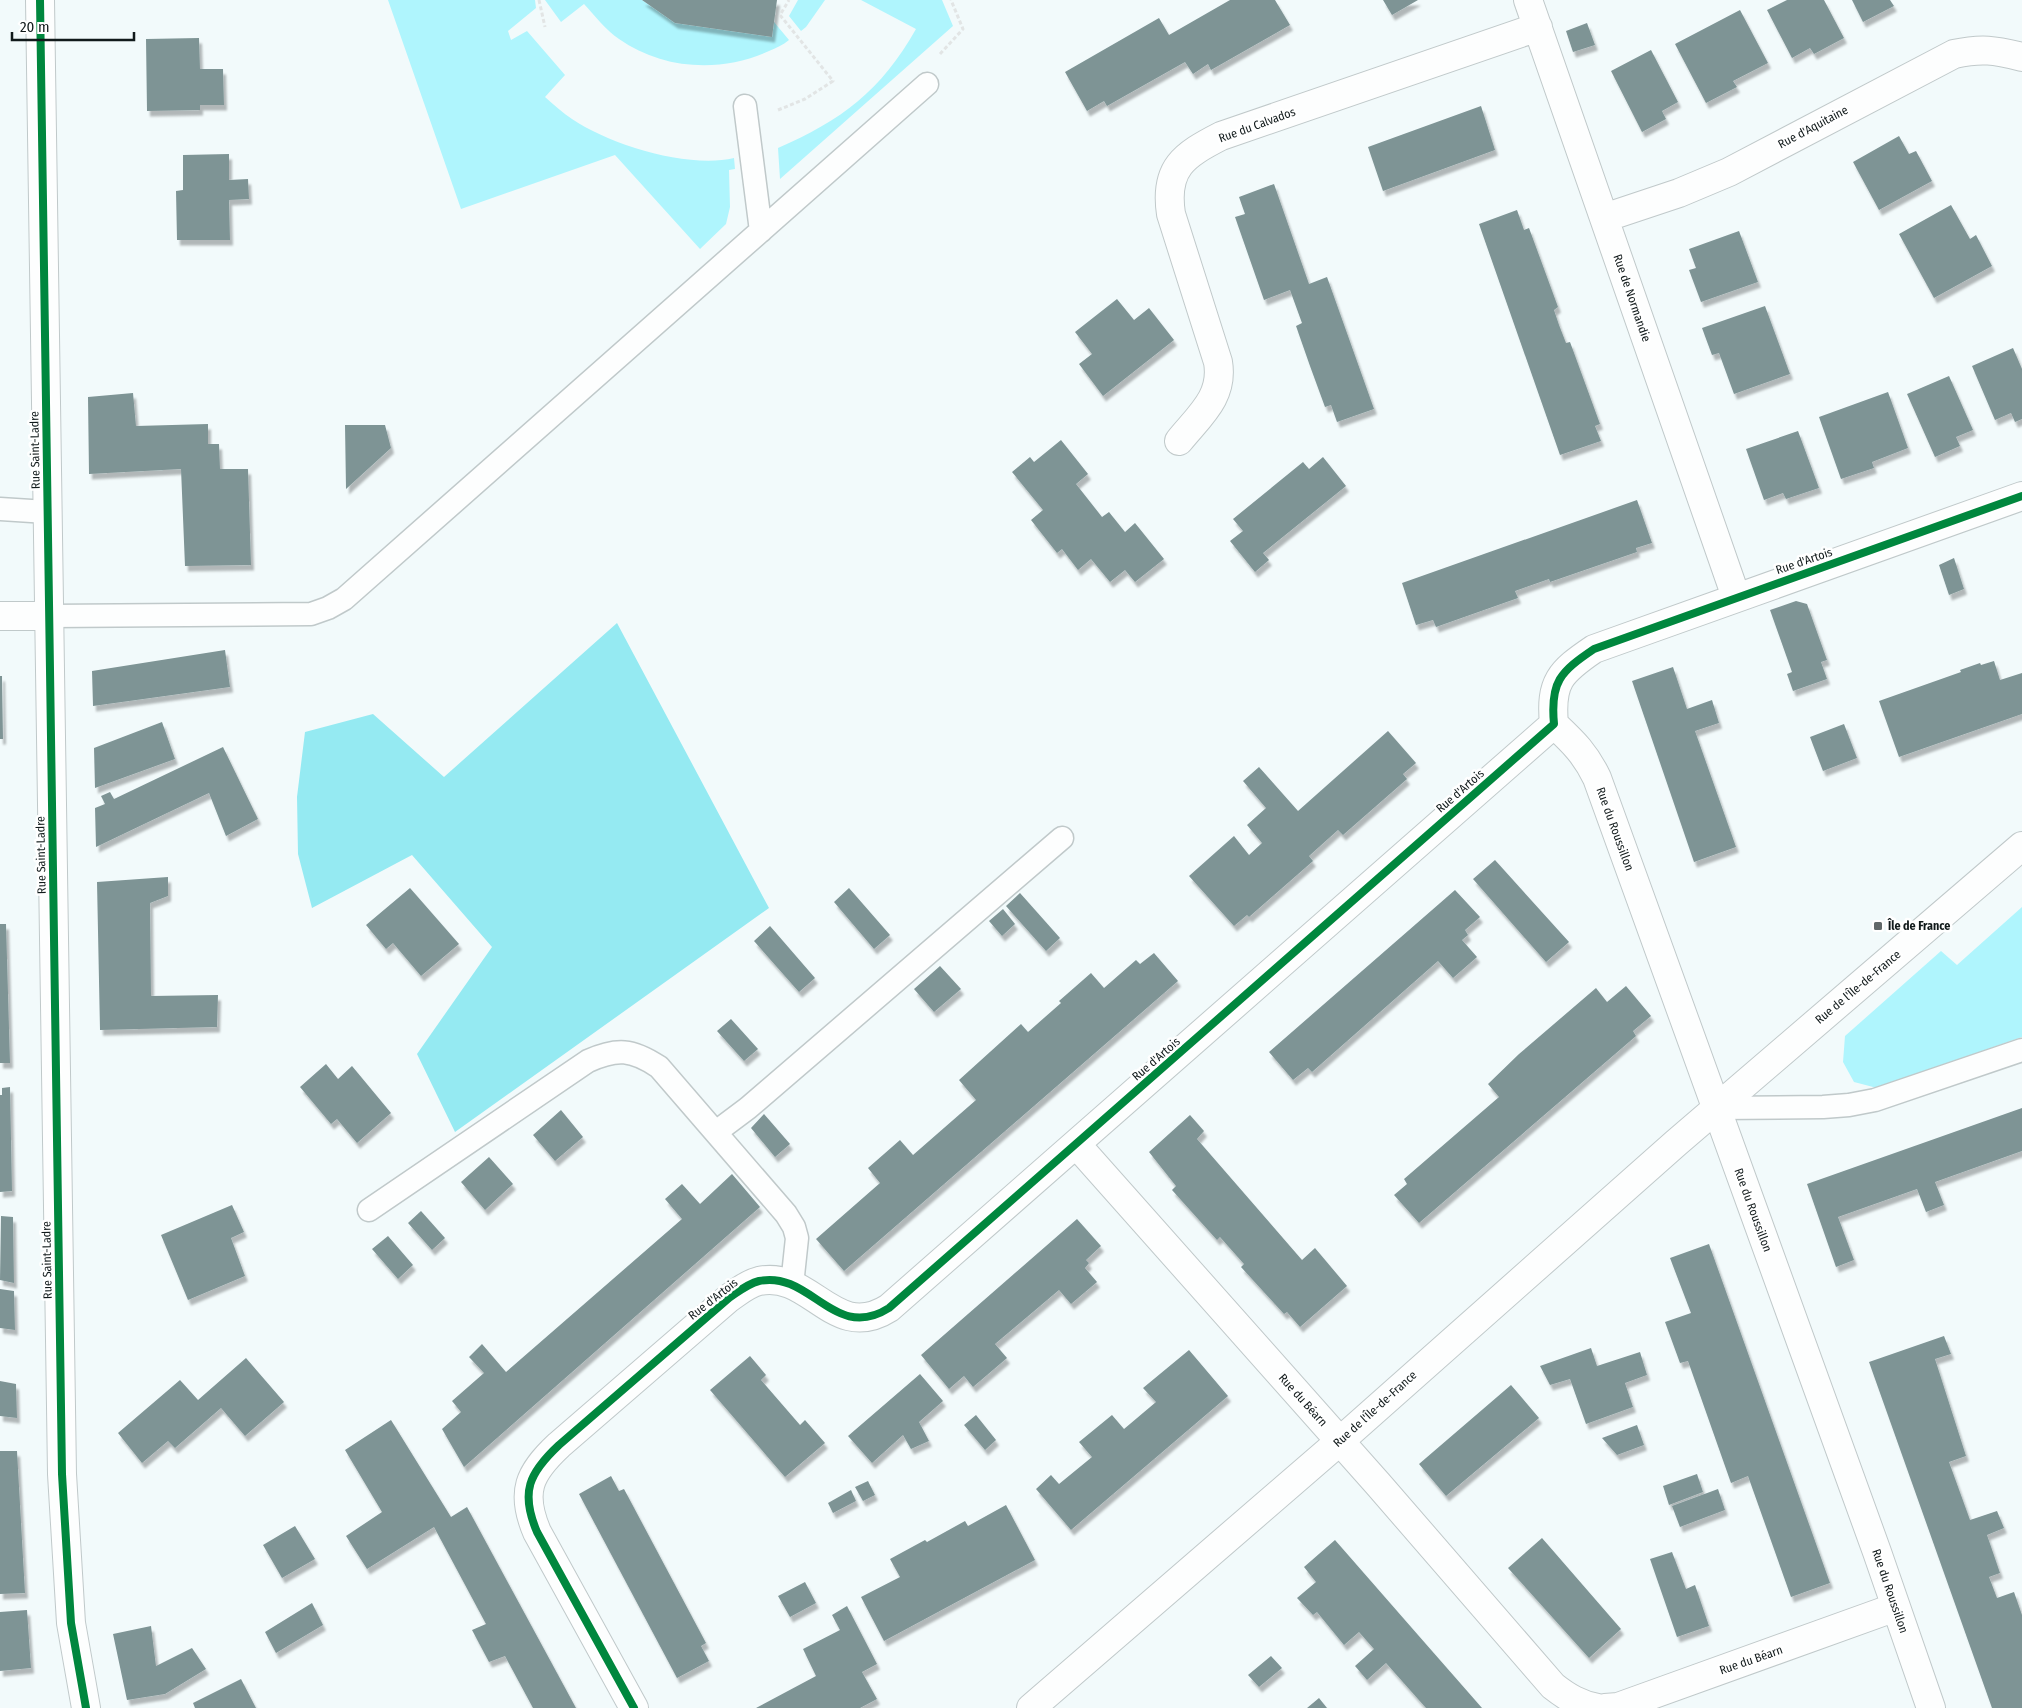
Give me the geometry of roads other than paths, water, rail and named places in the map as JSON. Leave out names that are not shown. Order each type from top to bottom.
[{"type":"street","name":"Rue Saint-Ladre","points":[[40,0],[62,1474],[71,1623],[86,1708]]},
{"type":"street","name":"Rue de Normandie","points":[[1528,0],[1736,597]]},
{"type":"street","name":"Rue du Calvados","points":[[1180,441],[1212,402],[1220,375],[1218,362],[1171,214],[1169,186],[1174,173],[1183,161],[1192,152],[1221,136],[1538,27]]},
{"type":"street","name":"Rue d'Aquitaine","points":[[1604,218],[1679,193],[1729,172],[1954,54],[1975,50],[1995,50],[2022,57]]},
{"type":"street","name":"Rue d'Artois","points":[[634,1708],[537,1532],[530,1515],[529,1485],[534,1473],[545,1458],[559,1445],[728,1298],[743,1288],[758,1282],[774,1280],[792,1285],[807,1292],[837,1312],[851,1318],[864,1319],[878,1315],[889,1308],[1554,724],[1552,701],[1557,683],[1567,669],[1594,649],[2022,496]]},
{"type":"street","points":[[0,616],[49,616]]},
{"type":"street","name":"Rue du Roussillon","points":[[1554,724],[1588,759],[1597,778],[1931,1708]]},
{"type":"street","name":"Rue de l'Île-de-France","points":[[1031,1708],[1340,1441],[1716,1108],[2022,846]]},
{"type":"street","name":"Rue du Béarn","points":[[1076,1144],[1340,1441],[1553,1686],[1568,1698],[1586,1706],[1598,1708]]},
{"type":"street","name":"Rue du Béarn","points":[[1605,1708],[1618,1707],[1896,1607]]},
{"type":"lane","points":[[49,616],[311,614],[328,608],[344,599],[927,84]]},
{"type":"lane","points":[[745,106],[761,231]]},
{"type":"lane","points":[[0,509],[47,512]]},
{"type":"lane","points":[[716,1132],[755,1102],[1062,838]]},
{"type":"lane","points":[[1716,1108],[1823,1108],[1849,1106],[1875,1100],[2022,1050]]},
{"type":"lane","points":[[369,1210],[588,1061],[616,1051],[633,1053],[646,1058],[659,1067],[786,1214],[794,1227],[797,1238],[792,1285]]},
{"type":"place","name":"Île de France","points":[[1878,926]]}]
